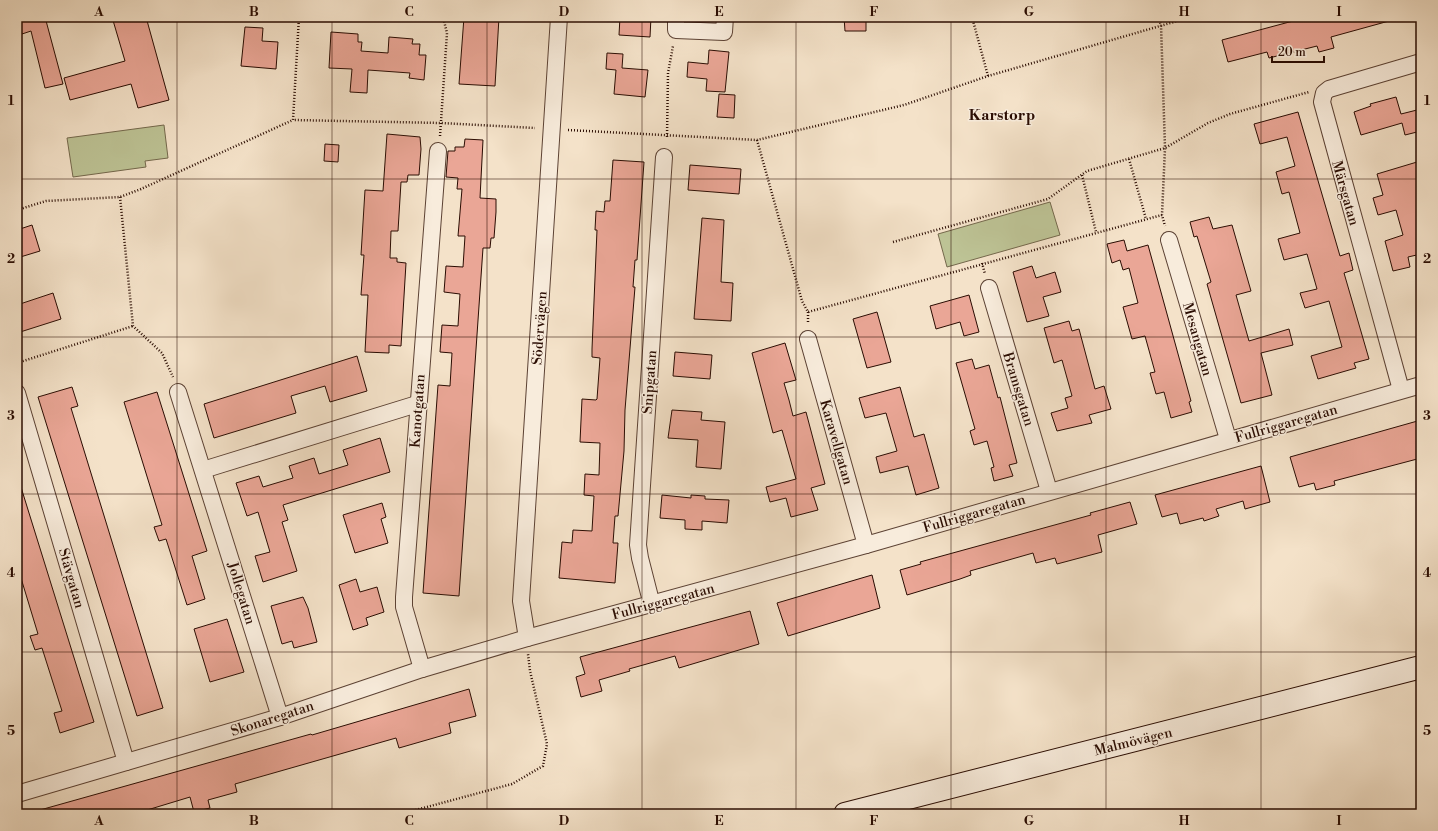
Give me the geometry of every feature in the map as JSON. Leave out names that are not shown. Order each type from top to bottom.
[{"type":"main road","name":"Malmövägen","points":[[845,814],[1421,667]]},
{"type":"street","name":"Södervägen","points":[[527,638],[521,601],[553,129],[559,17]]},
{"type":"street","points":[[676,23],[724,32],[725,17]]},
{"type":"street","points":[[1324,93],[1329,89],[1421,62]]},
{"type":"street","name":"Märsgatan","points":[[1324,93],[1322,102],[1323,109],[1401,390]]},
{"type":"street","name":"Kanotgatan","points":[[422,670],[404,607],[404,597],[417,404],[438,151]]},
{"type":"street","name":"Snipgatan","points":[[652,604],[638,545],[664,157]]},
{"type":"street","name":"Mesangatan","points":[[1169,240],[1228,439]]},
{"type":"street","name":"Bramsgatan","points":[[989,288],[1049,491]]},
{"type":"street","name":"Karavellgatan","points":[[808,339],[866,545]]},
{"type":"street","name":"Fullriggaregatan","points":[[527,638],[866,545],[1228,439],[1421,385]]},
{"type":"street","name":"Jollegatan","points":[[178,392],[280,717]]},
{"type":"street","name":"Stävgatan","points":[[17,393],[126,762]]},
{"type":"street","points":[[203,470],[417,404]]},
{"type":"street","name":"Skonaregatan","points":[[17,794],[280,717],[422,670],[527,638]]},
{"type":"path","points":[[293,120],[299,17]]},
{"type":"path","points":[[438,151],[446,33],[443,17]]},
{"type":"path","points":[[972,17],[988,76]]},
{"type":"path","points":[[757,140],[802,301],[808,312],[1162,215],[1165,148],[1161,25],[1158,17]]},
{"type":"path","points":[[17,210],[46,201],[120,197],[141,189],[293,120],[441,123],[757,140],[904,105],[988,76],[1191,17]]},
{"type":"path","points":[[664,157],[667,136],[668,73],[676,23]]},
{"type":"path","points":[[893,242],[1048,199],[1087,171],[1165,148],[1208,123],[1230,114],[1305,92],[1324,93]]},
{"type":"path","points":[[1129,159],[1146,219]]},
{"type":"path","points":[[1082,175],[1096,232]]},
{"type":"path","points":[[120,197],[133,326],[162,353],[170,368],[178,392]]},
{"type":"path","points":[[17,363],[133,326]]},
{"type":"path","points":[[401,814],[512,784],[543,766],[547,744],[530,670],[527,638]]},
{"type":"green space","points":[[164,125],[168,158],[145,161],[146,167],[73,177],[67,138]]},
{"type":"green space","points":[[1050,202],[1060,235],[947,267],[938,234]]},
{"type":"building","points":[[17,17],[45,17],[63,84],[45,88],[31,31],[22,34]]},
{"type":"building","points":[[112,17],[146,17],[169,100],[138,108],[131,84],[70,100],[64,78],[125,61]]},
{"type":"building","points":[[464,17],[499,17],[495,86],[459,84]]},
{"type":"building","points":[[620,17],[651,17],[650,37],[619,35]]},
{"type":"building","points":[[844,17],[866,17],[866,31],[845,31]]},
{"type":"building","points":[[1308,17],[1388,17],[1389,21],[1331,37],[1334,48],[1319,52],[1317,46],[1269,58],[1267,52],[1228,62],[1222,40]]},
{"type":"building","points":[[245,27],[263,28],[262,41],[278,42],[276,69],[241,66]]},
{"type":"building","points":[[331,32],[358,34],[358,42],[362,42],[361,51],[388,53],[389,37],[413,39],[412,44],[420,44],[419,55],[426,55],[424,80],[409,78],[410,73],[368,70],[367,93],[350,92],[352,69],[329,68]]},
{"type":"building","points":[[709,50],[729,52],[725,92],[706,91],[707,79],[687,77],[688,62],[708,64]]},
{"type":"building","points":[[607,53],[623,54],[622,68],[648,70],[645,97],[614,94],[616,70],[606,69]]},
{"type":"building","points":[[719,94],[735,95],[734,118],[717,117]]},
{"type":"building","points":[[1396,97],[1401,114],[1417,110],[1421,131],[1405,135],[1402,123],[1361,135],[1354,112],[1371,106],[1370,104]]},
{"type":"building","points":[[1298,112],[1340,256],[1349,253],[1353,270],[1344,273],[1369,359],[1354,363],[1356,368],[1318,379],[1311,356],[1342,347],[1329,301],[1305,308],[1300,293],[1317,289],[1307,254],[1284,260],[1278,239],[1300,233],[1289,192],[1282,194],[1276,172],[1295,166],[1287,137],[1260,144],[1254,124]]},
{"type":"building","points":[[387,134],[420,137],[421,149],[419,175],[408,175],[407,182],[401,182],[398,231],[391,231],[390,258],[397,258],[397,262],[406,263],[401,346],[389,345],[389,353],[365,352],[368,295],[361,295],[364,255],[361,255],[365,190],[383,191]]},
{"type":"building","points":[[465,139],[483,140],[480,198],[496,199],[496,212],[494,238],[491,238],[490,248],[483,248],[459,596],[423,593],[438,385],[450,386],[452,353],[440,352],[442,325],[458,326],[460,294],[444,292],[446,266],[463,267],[465,236],[458,236],[462,189],[457,189],[458,178],[446,177],[448,151],[455,151],[455,147],[464,147]]},
{"type":"building","points":[[325,144],[339,145],[338,162],[324,161]]},
{"type":"building","points":[[613,160],[644,162],[637,260],[635,260],[633,287],[635,287],[625,410],[624,451],[618,516],[615,516],[613,543],[618,543],[615,583],[559,578],[562,542],[572,543],[573,530],[592,531],[594,496],[584,495],[585,474],[599,475],[600,443],[580,442],[582,399],[597,399],[600,358],[592,357],[597,230],[595,230],[596,211],[604,212],[605,201],[610,201]]},
{"type":"building","points":[[1417,162],[1421,177],[1421,223],[1418,224],[1421,236],[1421,254],[1408,257],[1410,267],[1393,271],[1385,241],[1403,235],[1396,210],[1378,215],[1373,198],[1383,195],[1377,174]]},
{"type":"building","points":[[690,165],[741,169],[739,194],[688,190]]},
{"type":"building","points":[[1209,217],[1213,229],[1232,225],[1251,291],[1236,295],[1249,341],[1289,329],[1293,345],[1261,353],[1272,395],[1241,403],[1207,284],[1211,282],[1197,236],[1194,237],[1190,222]]},
{"type":"building","points":[[702,218],[724,220],[721,282],[733,283],[731,321],[694,319]]},
{"type":"building","points":[[32,225],[40,251],[17,258],[17,230]]},
{"type":"building","points":[[1124,240],[1127,251],[1148,245],[1191,401],[1189,402],[1192,412],[1171,418],[1164,392],[1156,394],[1150,373],[1155,372],[1145,336],[1132,339],[1123,307],[1138,303],[1129,268],[1123,270],[1120,260],[1112,263],[1107,244]]},
{"type":"building","points":[[1032,266],[1036,278],[1055,272],[1061,292],[1043,297],[1049,316],[1027,322],[1013,272]]},
{"type":"building","points":[[53,293],[61,319],[17,333],[17,305]]},
{"type":"building","points":[[969,295],[979,332],[964,336],[960,322],[936,329],[930,306]]},
{"type":"building","points":[[877,312],[891,362],[867,368],[853,319]]},
{"type":"building","points":[[1069,321],[1072,331],[1079,329],[1095,389],[1104,386],[1111,409],[1089,415],[1092,423],[1057,431],[1051,413],[1068,408],[1065,398],[1072,396],[1062,360],[1054,363],[1044,328]]},
{"type":"building","points":[[785,343],[796,380],[784,383],[793,416],[806,412],[825,484],[811,488],[818,510],[791,517],[786,498],[770,502],[766,487],[796,479],[782,430],[773,433],[752,353]]},
{"type":"building","points":[[675,352],[712,355],[710,379],[673,376]]},
{"type":"building","points":[[357,356],[367,391],[330,402],[325,386],[291,396],[296,413],[214,438],[204,404]]},
{"type":"building","points":[[972,359],[975,369],[989,365],[998,398],[1000,397],[1017,463],[1009,465],[1013,476],[994,481],[991,468],[994,467],[987,441],[974,445],[970,431],[975,429],[956,363]]},
{"type":"building","points":[[72,387],[78,406],[71,408],[163,708],[137,716],[38,397]]},
{"type":"building","points":[[900,387],[914,437],[924,434],[939,488],[916,495],[908,466],[880,473],[876,457],[897,451],[886,413],[865,418],[859,398]]},
{"type":"building","points":[[157,392],[207,551],[192,556],[205,599],[187,605],[166,539],[159,541],[154,527],[162,525],[124,402]]},
{"type":"building","points":[[672,410],[702,412],[701,420],[725,422],[721,469],[696,467],[698,440],[668,438]]},
{"type":"building","points":[[1421,420],[1421,458],[1334,481],[1335,485],[1316,490],[1314,483],[1299,487],[1290,457]]},
{"type":"building","points":[[380,438],[390,472],[283,505],[288,520],[282,522],[297,571],[263,582],[255,556],[270,552],[258,512],[247,516],[236,483],[259,476],[263,487],[293,478],[289,466],[314,458],[319,474],[348,465],[343,450]]},
{"type":"building","points":[[1261,466],[1270,502],[1245,509],[1243,501],[1216,509],[1219,516],[1204,521],[1203,518],[1180,524],[1177,513],[1162,517],[1155,495]]},
{"type":"building","points":[[17,484],[20,484],[94,722],[60,733],[54,713],[62,711],[42,648],[35,650],[30,636],[38,634],[17,565]]},
{"type":"building","points":[[662,495],[691,498],[691,495],[705,496],[705,499],[729,500],[727,523],[702,521],[702,530],[685,529],[685,520],[660,518]]},
{"type":"building","points":[[1130,502],[1137,524],[1098,535],[1102,552],[1057,564],[1055,558],[1036,563],[1033,553],[970,571],[971,575],[907,595],[900,570],[921,564],[920,562],[1091,515],[1090,513]]},
{"type":"building","points":[[382,503],[386,517],[381,519],[388,543],[355,553],[343,515]]},
{"type":"building","points":[[872,575],[880,608],[788,636],[777,603]]},
{"type":"building","points":[[356,579],[360,592],[377,587],[384,612],[366,618],[368,625],[353,630],[339,585]]},
{"type":"building","points":[[303,597],[308,608],[317,642],[294,648],[292,641],[282,644],[271,606]]},
{"type":"building","points":[[750,611],[759,644],[679,668],[675,656],[629,669],[630,671],[599,680],[602,691],[581,697],[576,677],[585,674],[580,657]]},
{"type":"building","points":[[227,619],[244,672],[210,682],[194,629]]},
{"type":"building","points":[[469,689],[476,716],[449,723],[451,733],[399,748],[396,738],[235,784],[237,792],[208,800],[210,808],[194,812],[190,797],[134,814],[41,814],[40,810],[311,734],[312,735]]},
{"type":"district","name":"Karstorp","points":[[1002,115]]}]
